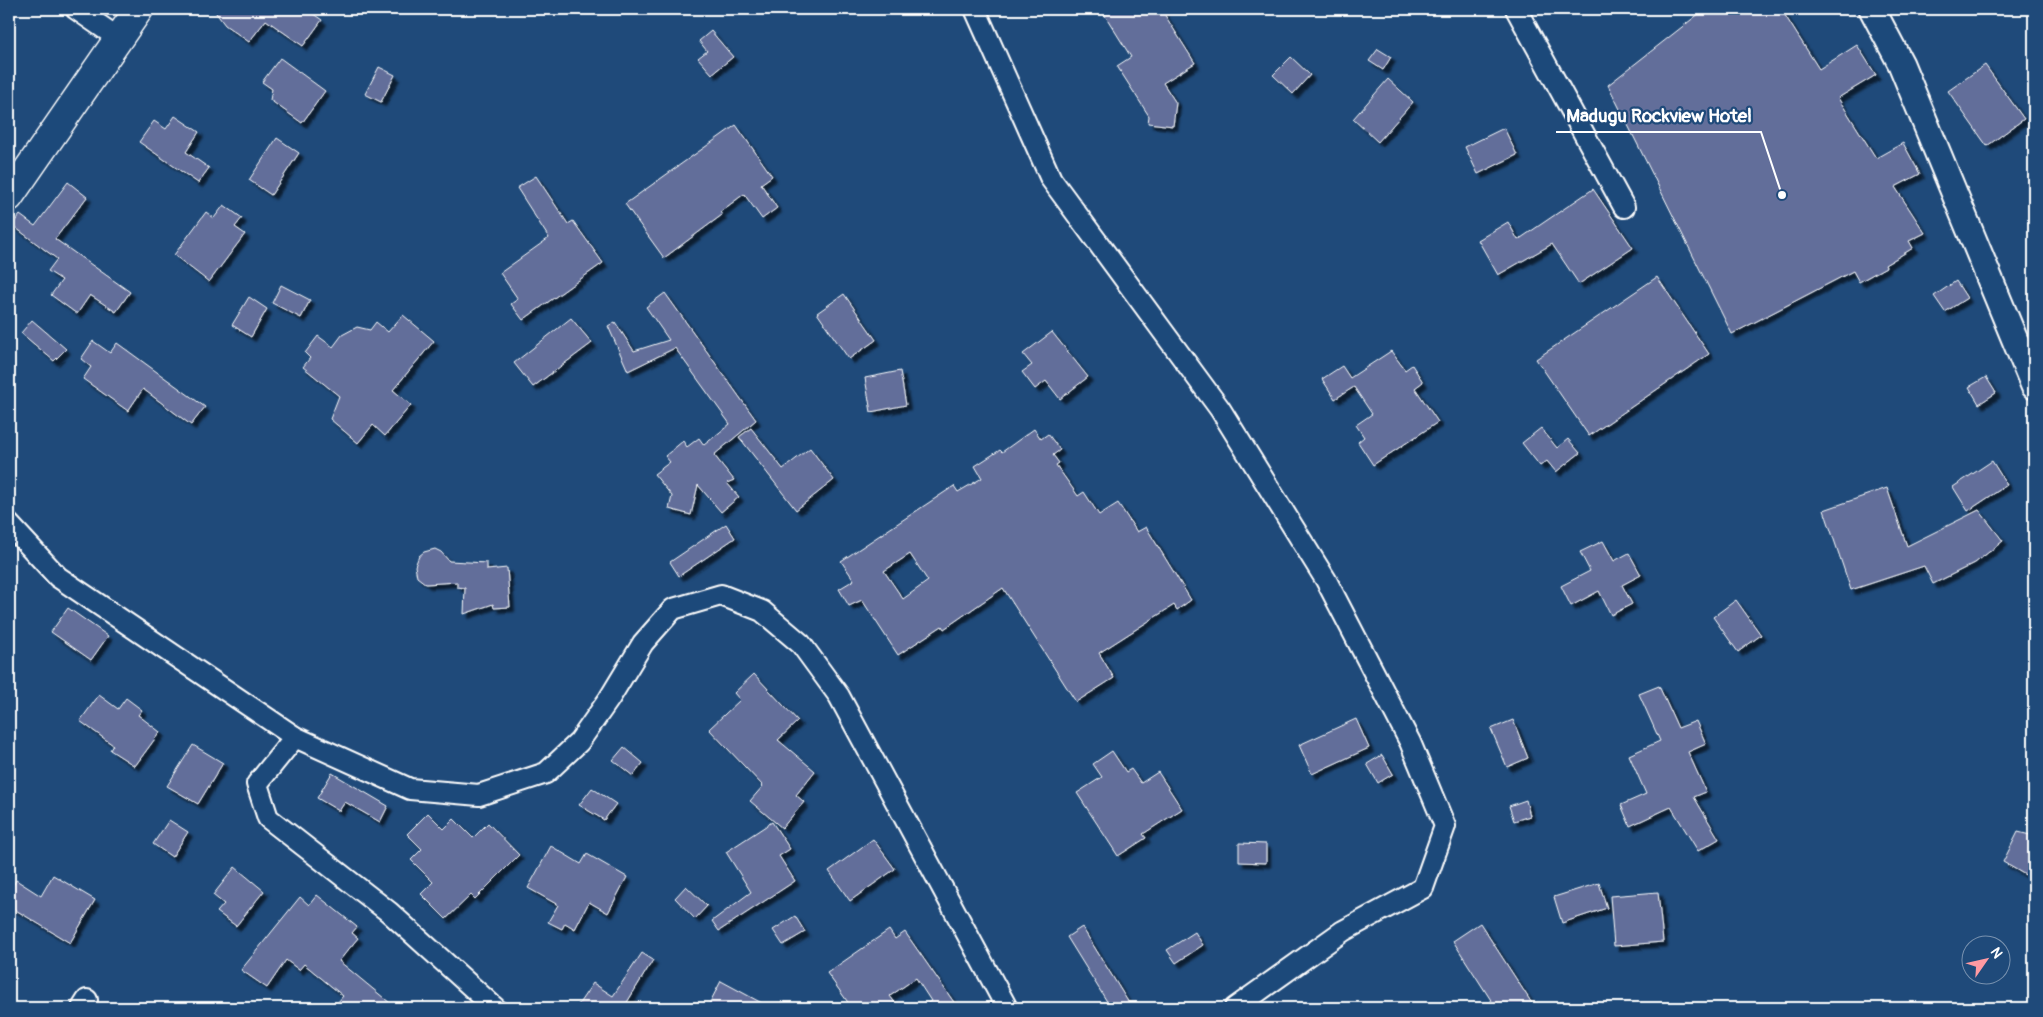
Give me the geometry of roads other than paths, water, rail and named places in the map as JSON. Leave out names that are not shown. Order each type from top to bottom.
[{"type":"main road","points":[[9,197],[139,9]]},
{"type":"street","points":[[76,9],[118,38]]},
{"type":"street","points":[[975,9],[1051,179],[1220,409],[1326,580],[1410,742],[1445,826],[1423,888],[1343,931],[1236,1008]]},
{"type":"street","points":[[1516,9],[1624,207]]},
{"type":"street","points":[[1872,9],[1901,64],[2034,386]]},
{"type":"street","points":[[9,524],[58,577],[295,737],[410,789],[479,794],[546,772],[579,742],[609,699],[643,643],[673,609],[722,595],[762,611],[801,644],[840,696],[1007,1008]]},
{"type":"street","points":[[295,737],[256,784],[268,818],[389,912],[495,1008]]},
{"type":"place","name":"Madugu Rockview Hotel","points":[[1782,195]]}]
